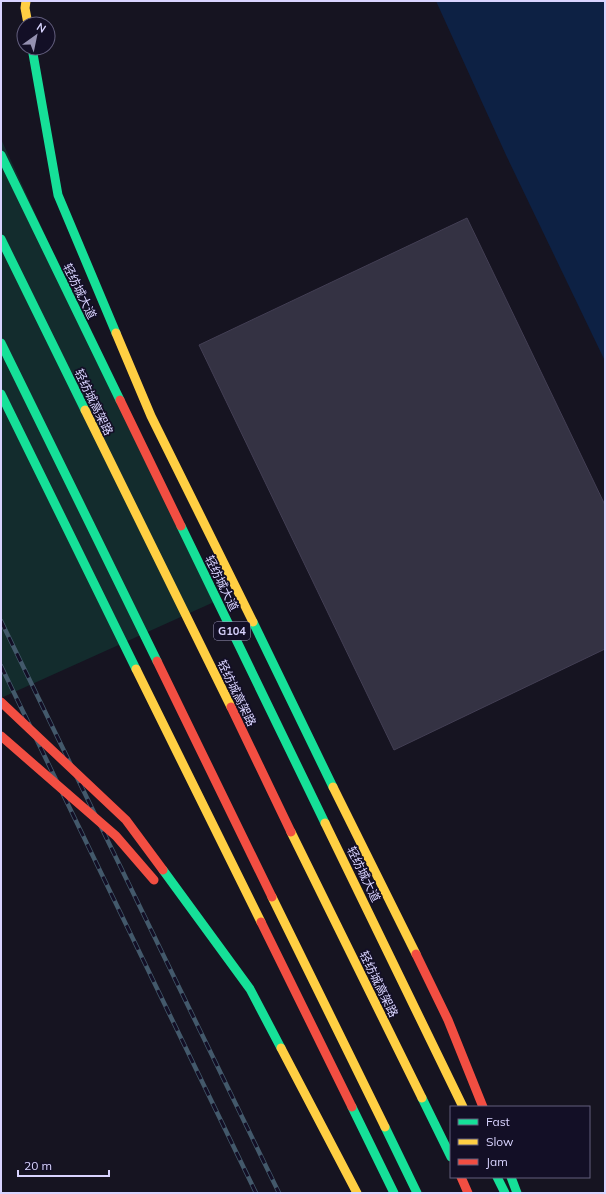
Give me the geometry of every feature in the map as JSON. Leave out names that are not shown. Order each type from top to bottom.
[{"type":"main road","points":[[26,1],[25,8],[26,16]]},
{"type":"main road","points":[[33,56],[58,195],[151,416],[448,1020],[483,1106]]},
{"type":"main road","name":"轻纺城大道","points":[[1,155],[464,1106]]},
{"type":"main road","points":[[1,236],[11,259]]},
{"type":"main road","name":"轻纺城高架路","points":[[1,239],[450,1155]]},
{"type":"main road","points":[[1,342],[417,1193]]},
{"type":"main road","points":[[1,394],[394,1193]]},
{"type":"main road","points":[[1,702],[126,820],[250,990],[356,1193]]},
{"type":"main road","points":[[1,736],[116,836],[162,889]]},
{"type":"main road","points":[[183,913],[250,990]]},
{"type":"main road","points":[[461,1178],[468,1193]]},
{"type":"main road","points":[[498,1178],[505,1193]]},
{"type":"main road","points":[[511,1178],[517,1193]]},
{"type":"green space","points":[[1,139],[214,602],[1,698]]},
{"type":"water","points":[[436,1],[605,1],[605,361],[506,155]]},
{"type":"building","points":[[467,218],[605,505],[605,649],[394,750],[199,345]]},
{"type":"railway","points":[[1,621],[279,1193]]},
{"type":"railway","points":[[1,666],[256,1193]]},
{"type":"traffic: fast","points":[[33,56],[58,195],[116,333]]},
{"type":"traffic: fast","points":[[1,155],[120,400]]},
{"type":"traffic: fast","points":[[1,239],[85,410]]},
{"type":"traffic: fast","points":[[1,343],[157,661]]},
{"type":"traffic: fast","points":[[1,394],[136,669]]},
{"type":"traffic: fast","points":[[181,526],[325,823]]},
{"type":"traffic: fast","points":[[253,622],[333,787]]},
{"type":"traffic: fast","points":[[163,870],[250,989],[281,1048]]},
{"type":"traffic: fast","points":[[422,1098],[450,1155]]},
{"type":"traffic: fast","points":[[352,1107],[394,1193]]},
{"type":"traffic: fast","points":[[385,1127],[417,1193]]},
{"type":"traffic: fast","points":[[498,1178],[505,1193]]},
{"type":"traffic: fast","points":[[511,1178],[517,1193]]},
{"type":"traffic: slow","points":[[26,1],[25,8],[26,16]]},
{"type":"traffic: slow","points":[[116,333],[151,416],[253,622]]},
{"type":"traffic: slow","points":[[85,410],[231,707]]},
{"type":"traffic: slow","points":[[136,669],[261,922]]},
{"type":"traffic: slow","points":[[333,787],[416,954]]},
{"type":"traffic: slow","points":[[325,823],[463,1106]]},
{"type":"traffic: slow","points":[[291,832],[422,1098]]},
{"type":"traffic: slow","points":[[272,897],[385,1127]]},
{"type":"traffic: slow","points":[[281,1048],[357,1193]]},
{"type":"traffic: jam","points":[[120,400],[181,526]]},
{"type":"traffic: jam","points":[[157,661],[272,897]]},
{"type":"traffic: jam","points":[[1,702],[126,820],[163,870]]},
{"type":"traffic: jam","points":[[231,707],[291,832]]},
{"type":"traffic: jam","points":[[1,736],[116,836],[154,880]]},
{"type":"traffic: jam","points":[[261,922],[352,1107]]},
{"type":"traffic: jam","points":[[416,954],[448,1020],[483,1106]]},
{"type":"traffic: jam","points":[[461,1178],[468,1193]]}]
